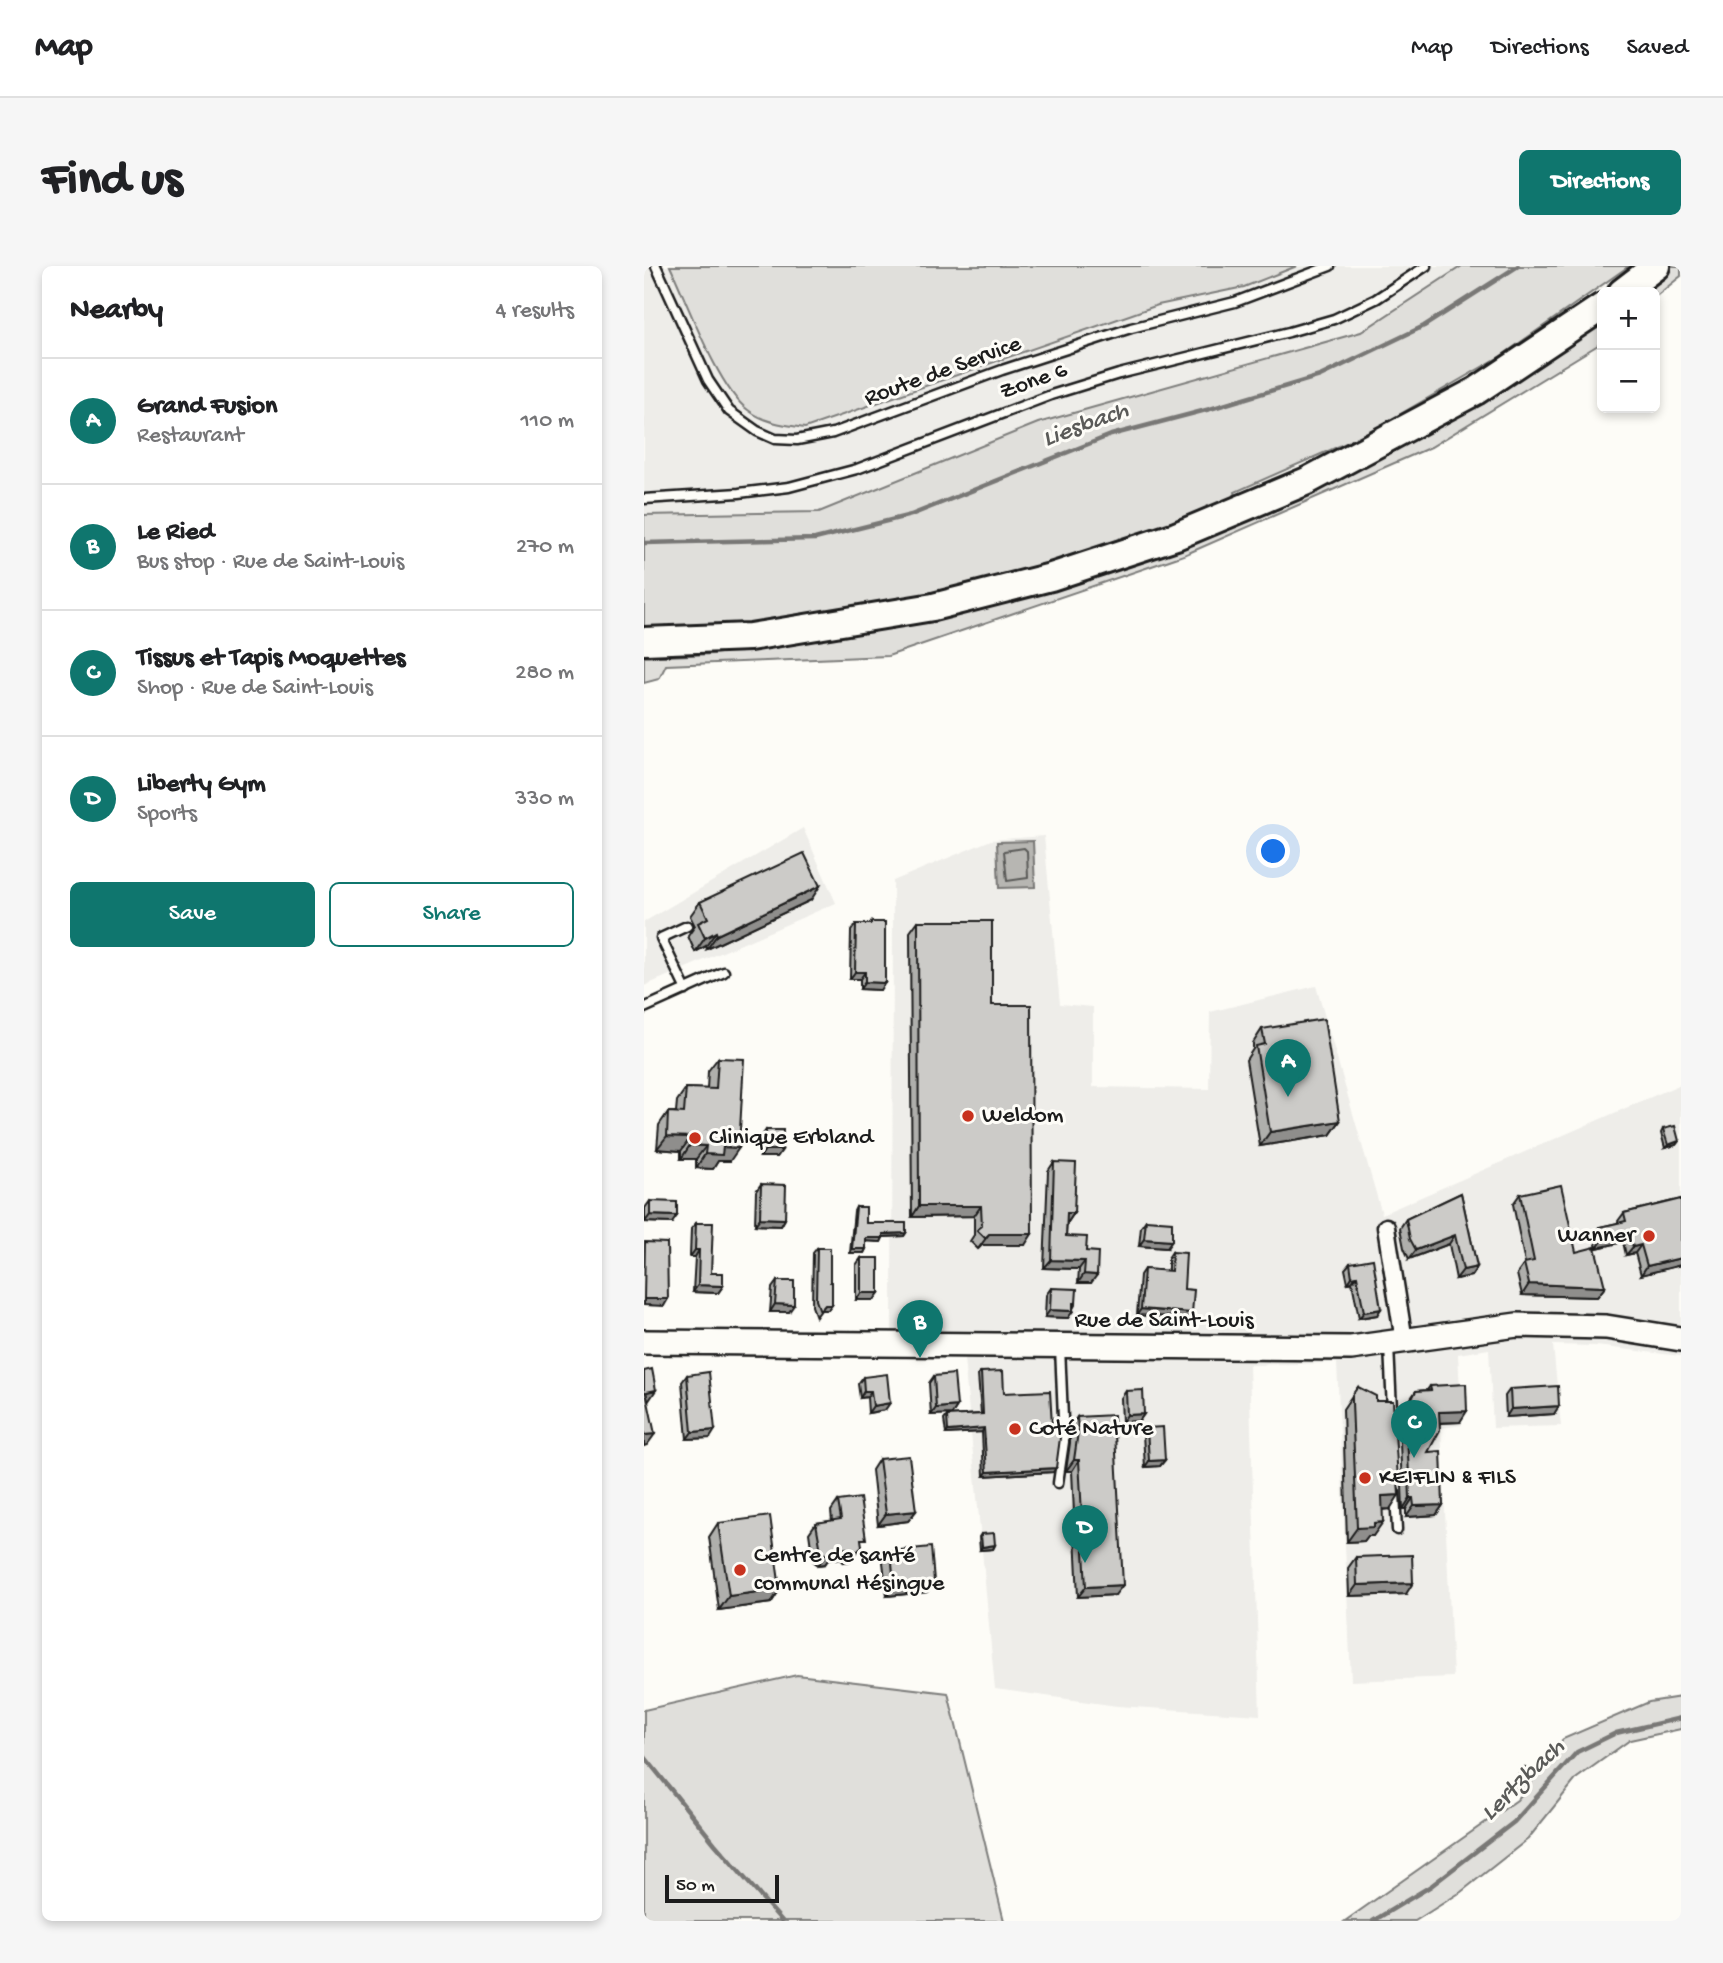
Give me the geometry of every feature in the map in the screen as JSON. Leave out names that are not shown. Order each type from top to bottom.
[{"type":"main road","points":[[1629,287],[1656,266]]},
{"type":"main road","points":[[644,641],[750,637],[909,612],[1051,577],[1164,540],[1307,481],[1440,411],[1476,391],[1597,310]]},
{"type":"main road","name":"Rue de Saint-Louis","points":[[644,1342],[1352,1348],[1517,1325],[1606,1327],[1681,1339]]},
{"type":"street","points":[[1386,1227],[1396,1342]]},
{"type":"lane","name":"Route de Service","points":[[656,266],[708,380],[724,404],[742,423],[757,431],[775,439],[797,440],[833,433],[1002,370],[1131,328],[1236,302],[1330,266]]},
{"type":"lane","name":"Zone 6","points":[[644,499],[789,487],[857,469],[1051,395],[1119,374],[1334,319],[1376,299],[1426,266]]},
{"type":"lane","points":[[686,990],[661,938],[687,926]]},
{"type":"lane","points":[[644,1008],[724,972]]},
{"type":"lane","points":[[1392,1420],[1396,1342]]},
{"type":"lane","points":[[1058,1483],[1064,1442],[1060,1347]]},
{"type":"lane","points":[[1395,1489],[1397,1530]]},
{"type":"shaded area","points":[[644,266],[1462,266],[1361,332],[1038,423],[819,512],[644,515]]},
{"type":"shaded area","points":[[670,266],[1297,266],[1244,287],[1158,305],[805,428],[761,418],[737,399],[715,364]]},
{"type":"shaded area","points":[[1462,266],[1629,266],[1501,356],[1362,436],[1235,492],[1237,500],[1113,547],[929,598],[730,627],[644,628],[644,515],[819,512],[1038,423],[1361,332]]},
{"type":"shaded area","points":[[1672,266],[1681,266],[1681,276],[1660,293],[1660,287],[1645,287]]},
{"type":"shaded area","points":[[1597,322],[1597,346],[1431,447],[1184,555],[888,656],[666,665],[659,679],[644,683],[644,657],[714,654],[892,626],[1183,544]]},
{"type":"shaded area","points":[[803,828],[836,903],[644,986],[644,922]]},
{"type":"shaded area","points":[[1044,836],[1060,1004],[1093,1007],[1093,1087],[1209,1089],[1210,1012],[1316,986],[1382,1214],[1681,1084],[1681,1356],[1596,1346],[1553,1345],[1561,1426],[1493,1428],[1489,1349],[1458,1354],[1462,1425],[1441,1428],[1453,1677],[1351,1681],[1337,1363],[1249,1365],[1260,1715],[1117,1706],[995,1689],[963,1348],[892,1335],[893,881],[991,840]]},
{"type":"shaded area","points":[[797,1675],[948,1693],[1004,1921],[644,1921],[644,1710]]},
{"type":"shaded area","points":[[1681,1697],[1681,1729],[1630,1740],[1577,1778],[1528,1839],[1461,1892],[1415,1921],[1345,1921],[1517,1800],[1563,1739],[1649,1702]]},
{"type":"water","points":[[1033,841],[1035,887],[999,888],[997,842]]},
{"type":"building","points":[[804,853],[820,886],[717,935],[716,932],[705,938],[698,923],[708,918],[700,902]]},
{"type":"building","name":"Weldom","points":[[918,921],[992,921],[992,1005],[1031,1005],[1032,1234],[989,1234],[985,1238],[977,1230],[982,1226],[981,1206],[919,1206]]},
{"type":"building","points":[[885,922],[885,983],[865,982],[865,972],[855,972],[856,924]]},
{"type":"building","points":[[1324,1019],[1340,1121],[1270,1132],[1256,1046],[1265,1044],[1262,1029]]},
{"type":"building","points":[[718,1058],[744,1059],[739,1148],[723,1147],[722,1155],[705,1154],[706,1146],[690,1145],[691,1137],[667,1136],[668,1112],[684,1113],[686,1088],[716,1089]]},
{"type":"building","points":[[1675,1126],[1679,1141],[1668,1145],[1663,1129]]},
{"type":"building","points":[[766,1130],[783,1130],[782,1150],[765,1150]]},
{"type":"building","points":[[1054,1162],[1076,1163],[1074,1213],[1067,1213],[1066,1236],[1087,1237],[1086,1251],[1098,1252],[1097,1275],[1084,1274],[1085,1261],[1051,1260]]},
{"type":"building","points":[[761,1184],[786,1185],[785,1219],[760,1218]]},
{"type":"building","points":[[1561,1185],[1576,1252],[1595,1247],[1605,1287],[1529,1284],[1524,1263],[1534,1261],[1520,1194]]},
{"type":"building","points":[[1461,1193],[1477,1267],[1463,1270],[1455,1235],[1416,1250],[1410,1239],[1406,1219]]},
{"type":"building","name":"Wanner","points":[[1681,1199],[1681,1258],[1647,1266],[1641,1245],[1633,1247],[1629,1233],[1603,1240],[1600,1227],[1626,1221],[1624,1213]]},
{"type":"building","points":[[650,1201],[677,1202],[677,1216],[650,1215]]},
{"type":"building","points":[[856,1207],[866,1207],[866,1223],[906,1223],[906,1233],[883,1234],[883,1238],[866,1238],[866,1249],[852,1249]]},
{"type":"building","points":[[1146,1220],[1172,1222],[1172,1241],[1144,1239]]},
{"type":"building","points":[[696,1223],[713,1223],[711,1273],[723,1273],[723,1286],[698,1285],[699,1250],[695,1250]]},
{"type":"building","points":[[645,1242],[667,1243],[668,1299],[644,1299]]},
{"type":"building","points":[[817,1248],[830,1248],[832,1282],[832,1305],[825,1305],[820,1311],[816,1300]]},
{"type":"building","points":[[1172,1252],[1186,1253],[1184,1289],[1194,1290],[1192,1313],[1141,1309],[1144,1269],[1171,1271]]},
{"type":"building","points":[[861,1258],[879,1258],[879,1293],[861,1293]]},
{"type":"building","points":[[1373,1259],[1381,1309],[1364,1312],[1357,1276],[1352,1277],[1350,1263]]},
{"type":"building","points":[[777,1281],[794,1281],[794,1305],[775,1304]]},
{"type":"building","points":[[1051,1288],[1077,1289],[1073,1311],[1050,1310]]},
{"type":"building","points":[[652,1369],[656,1390],[646,1392],[655,1434],[644,1435],[644,1371]]},
{"type":"building","name":"Coté Nature","points":[[1003,1371],[1004,1393],[1050,1391],[1052,1425],[1059,1424],[1056,1468],[987,1472],[984,1428],[948,1431],[947,1416],[983,1414],[981,1372]]},
{"type":"building","points":[[709,1372],[715,1430],[692,1432],[687,1375]]},
{"type":"building","points":[[887,1374],[890,1403],[873,1406],[871,1391],[864,1391],[863,1377]]},
{"type":"building","points":[[954,1374],[957,1406],[936,1408],[934,1376]]},
{"type":"building","points":[[1466,1384],[1467,1411],[1439,1412],[1440,1430],[1428,1452],[1441,1451],[1443,1505],[1414,1506],[1413,1498],[1410,1498],[1406,1410],[1416,1391],[1431,1390],[1430,1386]]},
{"type":"building","points":[[1558,1386],[1559,1406],[1511,1409],[1510,1389]]},
{"type":"building","name":"KEIFLIN & FILS","points":[[1358,1387],[1376,1396],[1376,1401],[1393,1401],[1399,1495],[1382,1496],[1383,1522],[1374,1523],[1374,1527],[1357,1528],[1352,1395]]},
{"type":"building","points":[[1143,1390],[1144,1414],[1127,1415],[1126,1391]]},
{"type":"building","points":[[1114,1415],[1123,1585],[1086,1587],[1079,1460],[1074,1460],[1077,1417]]},
{"type":"building","points":[[1163,1427],[1165,1460],[1149,1461],[1147,1428]]},
{"type":"building","points":[[909,1456],[916,1511],[886,1514],[879,1459]]},
{"type":"building","points":[[860,1498],[866,1539],[861,1539],[862,1546],[858,1551],[847,1548],[826,1555],[821,1551],[816,1523],[841,1519],[838,1501]]},
{"type":"building","name":"Centre de santé communal Hésingue","points":[[770,1516],[780,1589],[729,1596],[718,1523]]},
{"type":"building","points":[[994,1533],[995,1545],[982,1547],[981,1534]]},
{"type":"building","points":[[931,1547],[934,1581],[894,1586],[891,1551]]},
{"type":"building","points":[[1412,1555],[1413,1583],[1357,1585],[1356,1557]]},
{"type":"building","points":[[1525,1767],[1534,1776],[1523,1789],[1513,1780]]},
{"type":"waterway","name":"Liesbach","points":[[644,543],[815,539],[911,515],[1111,435],[1320,376],[1424,326],[1518,266]]},
{"type":"waterway","name":"Lertzbach","points":[[1373,1921],[1431,1886],[1514,1822],[1577,1752],[1616,1733],[1681,1718]]},
{"type":"waterway","points":[[644,1756],[782,1921]]},
{"type":"place","name":"Grand Fusion","points":[[1288,1097]]},
{"type":"place","name":"Weldom","points":[[968,1116]]},
{"type":"place","name":"Clinique Erbland","points":[[695,1138]]},
{"type":"place","name":"Wanner","points":[[1649,1236]]},
{"type":"place","name":"Le Ried","points":[[920,1358]]},
{"type":"place","name":"Coté Nature","points":[[1015,1429]]},
{"type":"place","name":"Tissus et Tapis Moquettes","points":[[1414,1458]]},
{"type":"place","name":"KEIFLIN & FILS","points":[[1365,1478]]},
{"type":"place","name":"Liberty Gym","points":[[1085,1563]]},
{"type":"place","name":"Centre de santé communal Hésingue","points":[[740,1570]]}]
